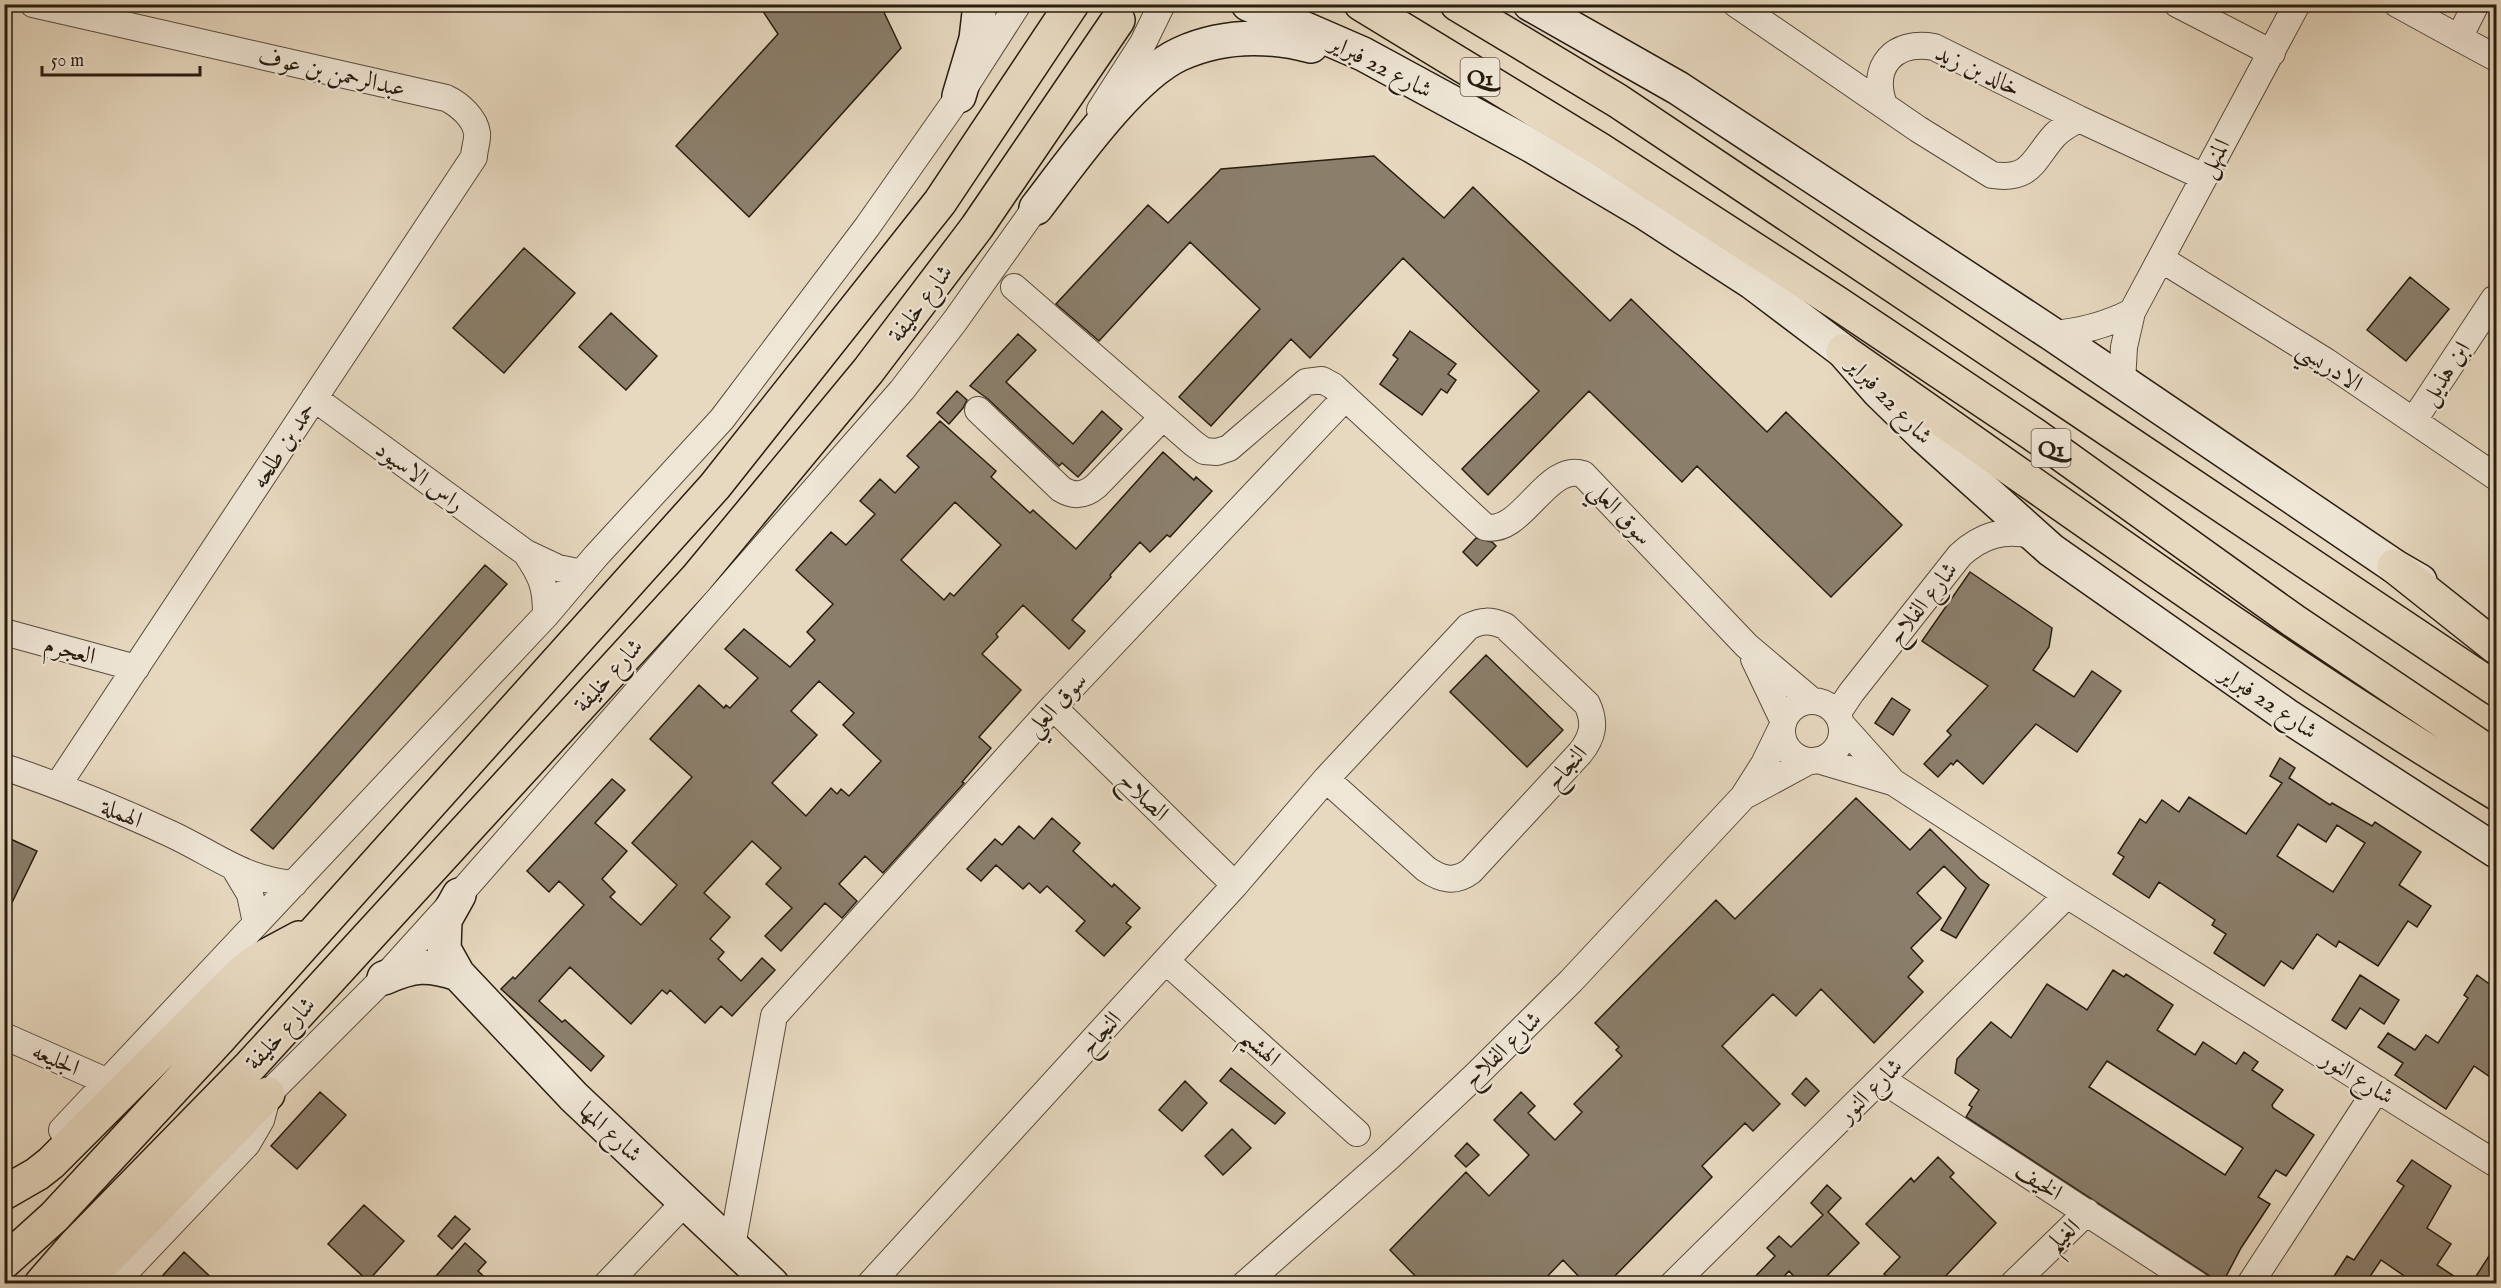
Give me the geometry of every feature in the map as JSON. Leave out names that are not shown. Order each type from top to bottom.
[{"type":"main road","points":[[959,96],[976,39],[980,4]]},
{"type":"main road","name":"شارع خليفة","points":[[4,1262],[54,1217],[315,933],[715,486],[940,202],[1072,4]]},
{"type":"main road","name":"شارع 22 فبراير","points":[[1248,4],[1363,54],[1534,147],[1642,211],[1753,283],[1843,351],[1878,391],[1923,435],[2032,535],[2067,562],[2286,715],[2496,851]]},
{"type":"main road","points":[[1297,4],[1363,54]]},
{"type":"main road","name":"شارع 22 فبراير","points":[[1361,4],[1599,149],[1847,309],[2033,434],[2294,621],[2496,757]]},
{"type":"main road","name":"Q1","points":[[1457,4],[1618,101],[2496,689]]},
{"type":"main road","points":[[1530,4],[1678,88],[2052,334],[2394,566],[2496,628]]},
{"type":"main road","name":"شارع خليفة","points":[[41,1284],[75,1245],[251,1065],[696,579],[875,362],[977,227],[1118,20]]},
{"type":"main road","points":[[1036,208],[1093,136],[1134,90],[1154,71],[1179,54],[1209,43],[1266,37],[1299,43],[1350,56],[1406,79]]},
{"type":"main road","points":[[1843,351],[2038,487],[2166,580],[2407,739],[2496,793]]},
{"type":"main road","points":[[2394,566],[2496,647]]},
{"type":"main road","name":"شارع المها","points":[[459,895],[445,920],[444,939],[444,949],[458,974],[574,1097],[772,1284]]},
{"type":"main road","points":[[4,1192],[37,1174],[51,1163],[242,972],[280,947],[315,933]]},
{"type":"main road","points":[[384,978],[408,968],[433,966],[458,974]]},
{"type":"main road","points":[[83,1284],[268,1094]]},
{"type":"street","name":"عبدالرحمن بن عوف","points":[[33,4],[446,98],[455,102]]},
{"type":"street","points":[[4,1192],[546,615],[722,419],[836,270],[959,96],[1018,4]]},
{"type":"street","name":"شارع خليفة","points":[[114,1284],[247,1144],[261,1120],[268,1094],[384,978],[459,895],[902,390],[956,321],[1036,208],[1143,43],[1162,4]]},
{"type":"street","points":[[1736,4],[1992,175],[2006,177],[2019,175],[2031,168],[2057,134],[2079,119]]},
{"type":"street","points":[[2177,4],[2272,53]]},
{"type":"street","name":"المنهل","points":[[2122,382],[2124,347],[2132,312],[2297,4]]},
{"type":"street","points":[[2397,4],[2496,58]]},
{"type":"street","points":[[2459,38],[2476,4]]},
{"type":"street","name":"خالد بن زيد","points":[[1884,105],[1879,91],[1884,64],[1894,53],[1906,47],[1920,45],[1934,47],[2079,119],[2204,177]]},
{"type":"street","name":"حمد بن طلحه","points":[[58,785],[474,157],[477,133],[469,116],[455,102]]},
{"type":"street","name":"الادريسي","points":[[2161,259],[2326,362],[2496,477]]},
{"type":"street","name":"سوق العلي","points":[[1014,287],[1162,417],[1204,450],[1217,452],[1229,448],[1306,382],[1322,380],[1345,398],[1485,527],[1493,529],[1506,524],[1561,476],[1575,472],[1583,474],[1747,646],[1811,700]]},
{"type":"street","name":"ابن هذيل","points":[[2414,420],[2494,299],[2496,301]]},
{"type":"street","points":[[2052,334],[2085,330],[2132,312]]},
{"type":"street","name":"راس الاسيود","points":[[314,398],[526,553],[558,568],[582,573]]},
{"type":"street","name":"سوق العلي","points":[[732,1246],[774,1016],[1053,707],[1345,398]]},
{"type":"street","points":[[978,410],[1061,489],[1070,494],[1079,495],[1096,486],[1162,417]]},
{"type":"street","name":"شارع الفلاح","points":[[1839,719],[1851,693],[1960,555],[1972,544],[1986,537],[2009,532],[2032,535]]},
{"type":"street","name":"راس الاسيود","points":[[526,553],[540,574],[546,590],[546,615]]},
{"type":"street","name":"النجاح","points":[[870,1284],[1235,885],[1326,779],[1459,636],[1480,621],[1493,621],[1505,626],[1587,704],[1592,716],[1593,730],[1589,743],[1581,753],[1471,871],[1454,880],[1444,879],[1426,869],[1326,779]]},
{"type":"street","name":"العجرم","points":[[4,632],[136,668]]},
{"type":"street","name":"سوق العلي","points":[[1747,646],[1782,724]]},
{"type":"street","points":[[1811,700],[1824,703],[1839,719],[1842,733],[1834,751],[1814,761],[1798,758],[1789,751],[1783,741],[1782,724],[1795,706],[1811,700]]},
{"type":"street","name":"الصلاح","points":[[1053,707],[1235,885]]},
{"type":"street","name":"شارع النور","points":[[1839,719],[1893,782],[2067,895],[2496,1164]]},
{"type":"street","name":"شارع الفلاح","points":[[1245,1284],[1388,1158],[1571,981],[1743,797],[1764,764],[1782,724]]},
{"type":"street","name":"شارع الفلاح","points":[[1743,797],[1775,777],[1814,761]]},
{"type":"street","name":"شارع النور","points":[[1814,761],[1893,782]]},
{"type":"street","name":"الهملة","points":[[4,767],[58,785],[174,835],[234,869],[264,879],[294,884]]},
{"type":"street","name":"الهملة","points":[[234,869],[250,894],[256,923]]},
{"type":"street","name":"شارع النور","points":[[1673,1284],[2067,895]]},
{"type":"street","name":"الهشيم","points":[[1166,961],[1357,1133]]},
{"type":"street","name":"الجليعه","points":[[4,1036],[108,1082]]},
{"type":"street","name":"الخيف","points":[[1881,1080],[2196,1284]]},
{"type":"street","points":[[2250,1284],[2378,1089]]},
{"type":"street","points":[[607,1284],[685,1202]]},
{"type":"street","name":"الغيلم","points":[[2013,1284],[2087,1212]]},
{"type":"building","points":[[758,4],[880,4],[901,48],[749,217],[676,146],[778,34]]},
{"type":"building","points":[[1374,156],[1444,218],[1473,187],[1610,321],[1631,299],[1767,432],[1786,412],[1902,525],[1831,597],[1697,466],[1682,482],[1589,391],[1488,495],[1462,469],[1539,391],[1403,258],[1310,358],[1291,339],[1211,426],[1179,397],[1260,309],[1190,242],[1099,341],[1056,304],[1148,205],[1168,223],[1221,169]]},
{"type":"building","points":[[524,248],[575,293],[504,373],[453,328]]},
{"type":"building","points":[[2410,277],[2449,309],[2406,361],[2367,330]]},
{"type":"building","points":[[611,313],[657,356],[626,390],[579,347]]},
{"type":"building","points":[[1410,331],[1456,364],[1448,374],[1456,380],[1447,393],[1441,389],[1422,415],[1380,384],[1398,359],[1393,355]]},
{"type":"building","points":[[1018,334],[1036,350],[1006,382],[1073,444],[1102,411],[1122,429],[1078,477],[1062,463],[1059,466],[988,399],[970,386]]},
{"type":"building","points":[[957,391],[967,400],[949,424],[937,413]]},
{"type":"building","points":[[940,421],[996,471],[991,477],[1030,513],[1033,510],[1076,549],[1163,452],[1194,480],[1196,477],[1212,491],[1170,537],[1167,535],[1150,552],[1140,542],[1110,575],[1111,577],[1072,620],[1085,631],[1069,649],[1023,605],[996,634],[998,637],[982,654],[1021,690],[979,737],[991,748],[962,782],[964,783],[883,873],[865,856],[839,884],[857,901],[842,918],[825,903],[781,951],[765,936],[792,908],[766,884],[781,868],[752,841],[704,893],[730,917],[710,939],[724,952],[718,959],[741,981],[762,958],[775,970],[732,1016],[721,1006],[705,1023],[670,990],[667,994],[662,990],[631,1024],[570,967],[539,1001],[562,1022],[565,1020],[604,1056],[591,1071],[501,989],[513,977],[515,979],[584,905],[559,881],[549,892],[527,871],[612,779],[625,790],[595,823],[627,851],[602,879],[615,892],[610,897],[641,925],[677,885],[632,843],[692,777],[650,739],[699,685],[724,708],[726,705],[730,708],[758,678],[725,649],[744,629],[790,667],[815,640],[807,632],[833,604],[796,570],[831,532],[846,545],[875,514],[860,501],[880,479],[895,493],[919,467],[907,456]],"holes":[[[955,502],[1001,545],[954,596],[950,593],[944,600],[901,560]],[[819,681],[854,713],[843,725],[881,761],[849,796],[841,789],[837,794],[831,788],[806,816],[772,783],[817,735],[791,711]]]},
{"type":"building","points":[[1476,538],[1492,542],[1496,546],[1477,566],[1463,552]]},
{"type":"building","points":[[485,565],[507,584],[273,849],[251,830]]},
{"type":"building","points":[[1970,572],[2052,628],[2049,647],[2033,670],[2074,697],[2092,671],[2121,691],[2077,752],[2036,724],[1983,784],[1957,760],[1938,777],[1924,764],[1951,735],[1947,731],[1988,686],[1922,641]]},
{"type":"building","points":[[1486,655],[1563,730],[1527,767],[1450,692]]},
{"type":"building","points":[[1892,698],[1910,710],[1893,735],[1875,723]]},
{"type":"building","points":[[2280,758],[2295,768],[2289,778],[2330,805],[2332,803],[2372,826],[2375,822],[2421,852],[2399,885],[2431,906],[2417,927],[2408,921],[2378,966],[2339,941],[2336,947],[2317,934],[2293,969],[2281,961],[2264,986],[2214,953],[2226,934],[2212,925],[2215,920],[2159,882],[2149,898],[2113,874],[2124,857],[2118,853],[2140,819],[2146,823],[2162,800],[2179,812],[2189,797],[2246,834],[2282,783],[2270,776]],"holes":[[[2298,824],[2326,842],[2337,825],[2365,843],[2333,892],[2277,856]]]},
{"type":"building","points":[[1856,798],[1910,850],[1930,829],[1980,879],[1989,885],[1956,938],[1941,930],[1966,888],[1944,866],[1917,893],[1941,918],[1911,948],[1923,961],[1908,977],[1923,992],[1874,1043],[1821,989],[1796,1016],[1773,994],[1722,1046],[1780,1104],[1753,1131],[1745,1123],[1702,1166],[1712,1177],[1607,1284],[1586,1284],[1563,1260],[1540,1284],[1423,1284],[1390,1250],[1466,1172],[1489,1196],[1529,1155],[1494,1120],[1521,1092],[1535,1106],[1528,1113],[1555,1140],[1582,1112],[1574,1104],[1622,1056],[1616,1050],[1619,1047],[1595,1023],[1716,900],[1735,919]]},
{"type":"building","points":[[1052,818],[1080,843],[1073,851],[1112,887],[1114,884],[1140,908],[1126,923],[1131,927],[1104,956],[1076,931],[1085,921],[1047,886],[1040,893],[1029,883],[1023,889],[996,865],[981,881],[967,869],[995,839],[1002,845],[1019,826],[1034,839]]},
{"type":"building","points":[[4,836],[37,851],[4,919]]},
{"type":"building","points":[[2113,970],[2124,977],[2126,974],[2173,1005],[2157,1030],[2195,1055],[2203,1042],[2236,1064],[2244,1052],[2258,1062],[2252,1070],[2283,1090],[2272,1105],[2273,1108],[2314,1135],[2286,1176],[2276,1170],[2258,1197],[2270,1204],[2241,1248],[2222,1284],[1966,1117],[1972,1107],[1969,1105],[1979,1090],[1955,1073],[1957,1059],[1991,1022],[2011,1038],[2047,984],[2087,1010]],"holes":[[[2107,1061],[2243,1148],[2225,1175],[2089,1087]]]},
{"type":"building","points":[[2360,975],[2399,1000],[2384,1024],[2360,1008],[2346,1029],[2332,1020]]},
{"type":"building","points":[[2477,975],[2496,989],[2496,1081],[2474,1066],[2446,1109],[2395,1075],[2403,1063],[2378,1047],[2388,1033],[2415,1050],[2426,1035],[2438,1043],[2468,998],[2464,995]]},
{"type":"building","points":[[1231,1068],[1285,1113],[1275,1124],[1220,1081]]},
{"type":"building","points":[[1806,1078],[1819,1091],[1805,1106],[1792,1094]]},
{"type":"building","points":[[1185,1081],[1207,1103],[1182,1131],[1159,1110]]},
{"type":"building","points":[[320,1092],[346,1115],[297,1169],[271,1146]]},
{"type":"building","points":[[1232,1129],[1251,1148],[1223,1175],[1205,1156]]},
{"type":"building","points":[[1467,1143],[1479,1155],[1466,1167],[1455,1156]]},
{"type":"building","points":[[1938,1157],[1954,1173],[1950,1177],[1996,1223],[1938,1284],[1894,1284],[1884,1274],[1900,1257],[1866,1224],[1911,1178],[1914,1182]]},
{"type":"building","points":[[2412,1160],[2451,1186],[2427,1228],[2451,1244],[2437,1265],[2466,1284],[2416,1284],[2381,1260],[2365,1284],[2329,1284],[2347,1256],[2354,1260],[2404,1186],[2397,1181]]},
{"type":"building","points":[[1827,1185],[1841,1198],[1828,1212],[1859,1243],[1819,1284],[1801,1284],[1789,1271],[1777,1284],[1748,1284],[1775,1256],[1767,1248],[1779,1236],[1791,1247],[1823,1215],[1811,1203]]},
{"type":"building","points":[[364,1205],[404,1241],[368,1281],[328,1244]]},
{"type":"building","points":[[455,1216],[470,1229],[452,1249],[438,1236]]},
{"type":"building","points":[[465,1243],[486,1262],[478,1271],[492,1284],[429,1284]]},
{"type":"building","points":[[2496,1245],[2496,1284],[2471,1284]]},
{"type":"building","points":[[184,1252],[218,1284],[155,1284]]}]
